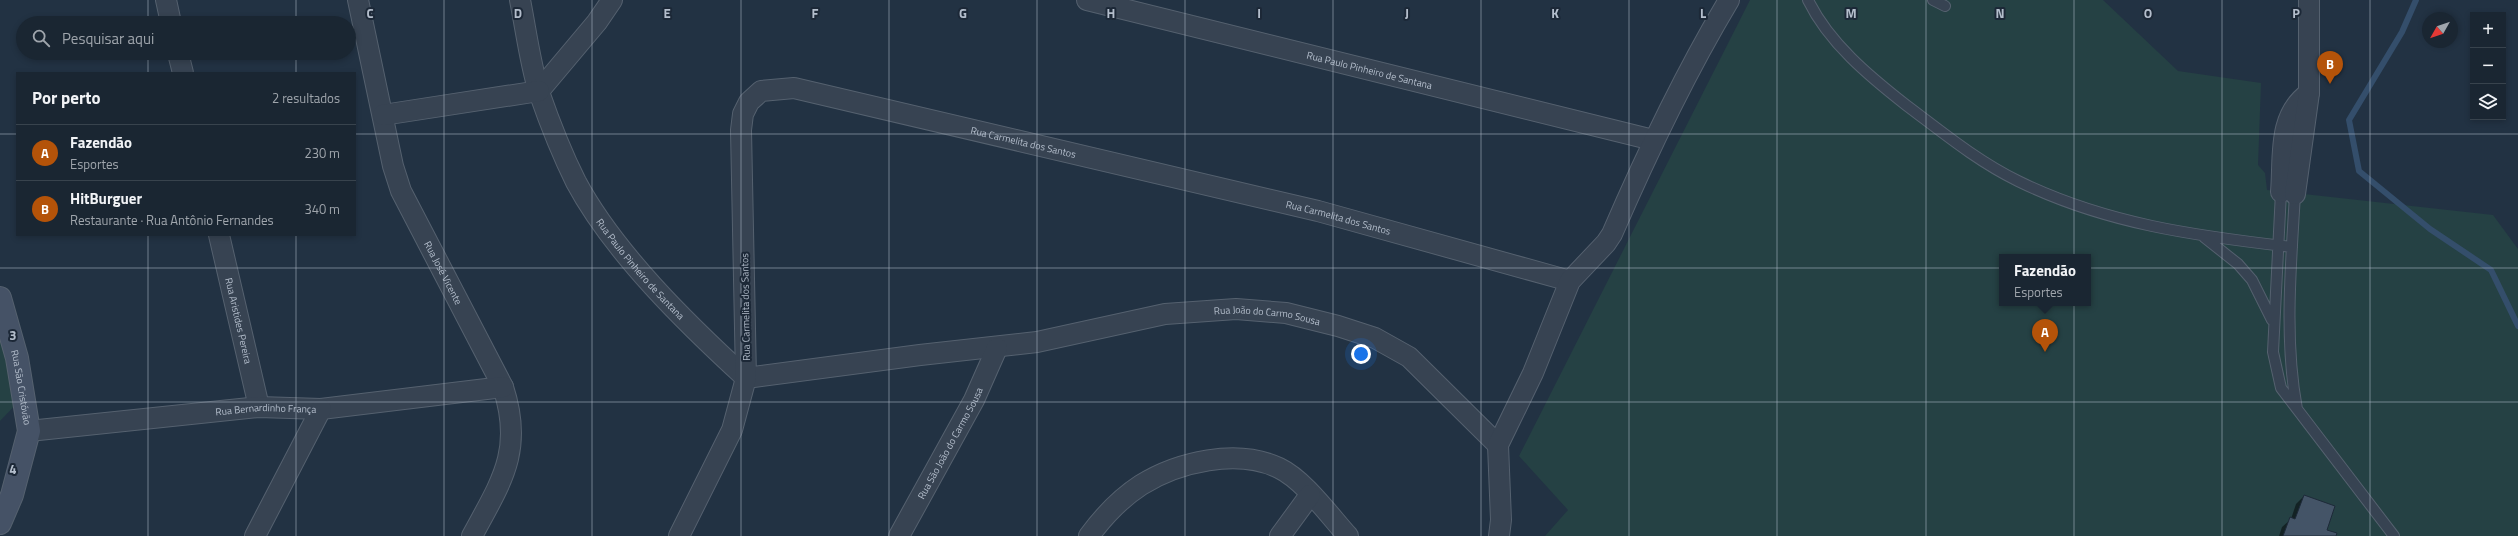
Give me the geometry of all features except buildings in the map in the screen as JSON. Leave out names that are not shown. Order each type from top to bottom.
[{"type":"main road","name":"Rua São Cristóvão","points":[[0,298],[17,358],[29,431],[6,494],[0,523]]},
{"type":"street","points":[[166,0],[169,16]]},
{"type":"street","name":"Rua José Vicente","points":[[358,0],[393,166],[401,191],[503,387],[509,406],[512,449],[503,478],[472,536]]},
{"type":"street","name":"Rua Paulo Pinheiro de Santana","points":[[520,0],[539,91],[576,181],[609,232],[692,327],[746,378]]},
{"type":"street","points":[[383,115],[539,91],[588,34],[612,0]]},
{"type":"street","name":"Rua Paulo Pinheiro de Santana","points":[[1087,0],[1653,140]]},
{"type":"street","points":[[1499,536],[1501,513],[1498,445],[1533,373],[1570,280],[1606,243],[1612,234],[1653,140],[1697,55],[1729,0]]},
{"type":"street","points":[[2288,193],[2291,172],[2284,142],[2289,116],[2292,108],[2309,93],[2309,0]]},
{"type":"street","points":[[180,60],[183,72]]},
{"type":"street","name":"Rua Carmelita dos Santos","points":[[746,378],[743,114],[749,102],[761,91],[777,88],[794,88],[873,105],[1310,209],[1570,280]]},
{"type":"street","name":"Rua Aristides Pereira","points":[[220,236],[259,407]]},
{"type":"street","name":"Rua João do Carmo Sousa","points":[[746,378],[920,355],[997,348],[1074,335],[1165,314],[1236,309],[1286,313],[1338,326],[1375,338],[1409,357],[1498,445]]},
{"type":"street","name":"Rua São João do Carmo Sousa","points":[[899,536],[974,400],[997,348]]},
{"type":"street","points":[[679,536],[732,430],[746,378]]},
{"type":"street","name":"Rua Bernardinho França","points":[[29,431],[259,407],[321,409],[503,387]]},
{"type":"street","points":[[255,536],[321,409]]},
{"type":"street","points":[[1089,536],[1116,505],[1140,486],[1163,473],[1198,463],[1247,459],[1265,462],[1290,476],[1348,536]]},
{"type":"street","points":[[1280,536],[1310,495]]},
{"type":"lane","points":[[1808,0],[1851,58],[1876,82],[1963,149],[2018,181],[2062,199],[2138,224],[2204,237],[2292,247]]},
{"type":"lane","points":[[1933,0],[1945,6]]},
{"type":"lane","points":[[2288,193],[2277,245],[2274,324],[2275,369],[2281,388],[2394,536]]},
{"type":"lane","points":[[2288,193],[2292,247],[2291,343],[2293,385],[2297,409]]},
{"type":"lane","points":[[2204,237],[2238,264],[2252,280],[2274,324]]},
{"type":"green space","points":[[1750,0],[2103,0],[2178,71],[2261,83],[2258,165],[2265,173],[2267,190],[2493,215],[2518,249],[2518,536],[1545,536],[1568,510],[1519,456]]},
{"type":"green space","points":[[0,295],[26,394],[0,421]]},
{"type":"waterway","points":[[2416,0],[2402,32],[2349,120],[2359,171],[2430,229],[2491,270],[2518,326]]},
{"type":"place","name":"HitBurguer","points":[[2330,84]]},
{"type":"place","name":"Fazendão","points":[[2045,352]]}]
